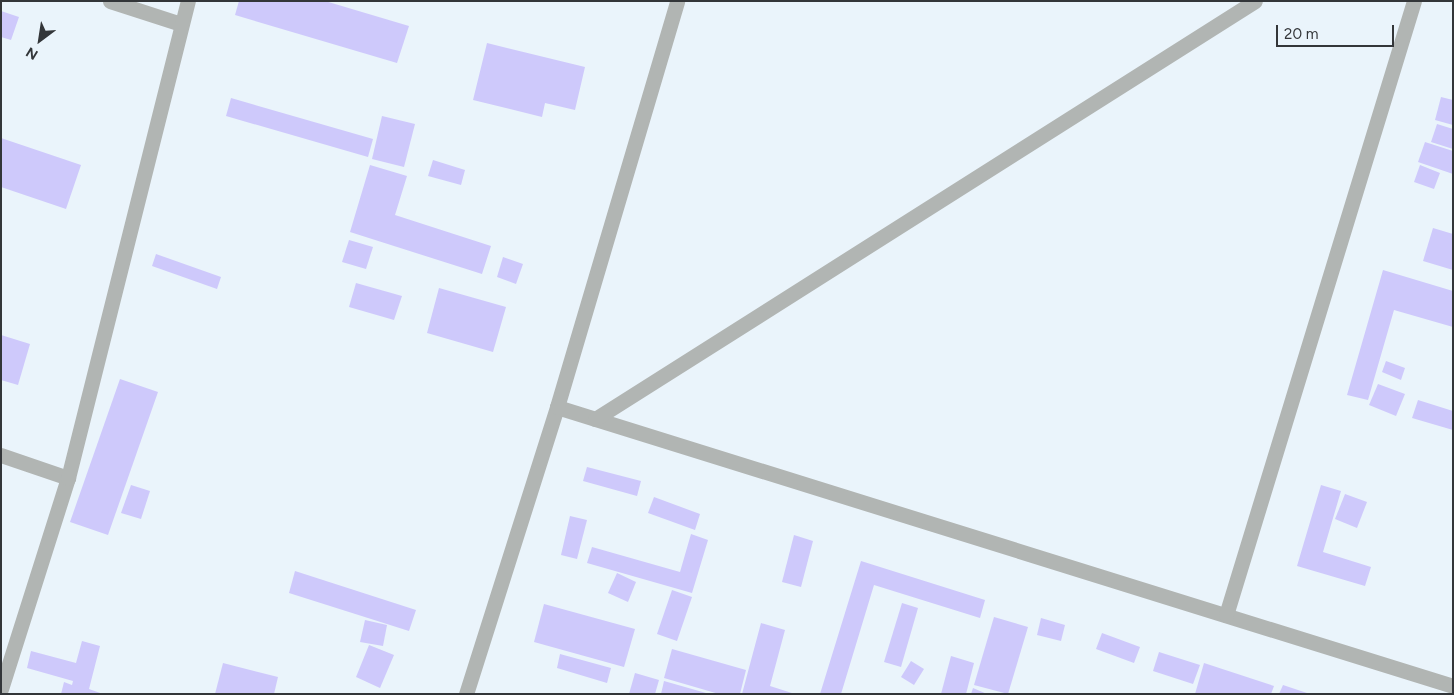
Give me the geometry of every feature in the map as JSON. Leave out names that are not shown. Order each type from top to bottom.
[{"type":"street","points":[[110,1],[180,24]]},
{"type":"street","points":[[1,689],[68,478],[180,24],[188,1]]},
{"type":"street","points":[[466,694],[557,407],[678,1]]},
{"type":"street","points":[[596,419],[1255,1]]},
{"type":"street","points":[[1226,615],[1414,1]]},
{"type":"street","points":[[557,407],[1453,686]]},
{"type":"street","points":[[1,454],[68,478]]},
{"type":"building","points":[[239,1],[325,1],[409,26],[397,63],[235,15]]},
{"type":"building","points":[[1,11],[19,17],[11,40],[1,37]]},
{"type":"building","points":[[487,43],[585,67],[575,110],[545,103],[542,117],[473,100]]},
{"type":"building","points":[[1441,97],[1453,100],[1453,125],[1435,120]]},
{"type":"building","points":[[231,98],[373,139],[368,157],[226,116]]},
{"type":"building","points":[[382,116],[415,124],[404,167],[372,159]]},
{"type":"building","points":[[1437,124],[1453,129],[1453,149],[1431,142]]},
{"type":"building","points":[[1,138],[81,165],[66,209],[1,187]]},
{"type":"building","points":[[1425,142],[1453,151],[1453,174],[1418,162]]},
{"type":"building","points":[[433,160],[465,170],[461,185],[428,176]]},
{"type":"building","points":[[370,165],[407,176],[395,215],[491,246],[482,274],[350,232]]},
{"type":"building","points":[[1420,165],[1440,173],[1434,189],[1414,182]]},
{"type":"building","points":[[1433,228],[1453,234],[1453,270],[1423,261]]},
{"type":"building","points":[[349,240],[373,247],[366,269],[342,262]]},
{"type":"building","points":[[156,254],[221,277],[217,289],[152,266]]},
{"type":"building","points":[[503,257],[523,264],[516,284],[497,277]]},
{"type":"building","points":[[1383,270],[1453,291],[1453,327],[1394,310],[1368,400],[1347,395]]},
{"type":"building","points":[[356,283],[402,296],[394,320],[349,307]]},
{"type":"building","points":[[439,288],[506,307],[493,352],[427,333]]},
{"type":"building","points":[[1,335],[30,344],[18,385],[1,380]]},
{"type":"building","points":[[1386,361],[1405,368],[1401,380],[1382,372]]},
{"type":"building","points":[[120,379],[158,392],[108,535],[70,522]]},
{"type":"building","points":[[1378,384],[1405,394],[1396,416],[1369,405]]},
{"type":"building","points":[[1418,400],[1453,411],[1453,430],[1412,418]]},
{"type":"building","points":[[587,467],[641,481],[637,496],[583,481]]},
{"type":"building","points":[[131,485],[150,491],[141,519],[121,513]]},
{"type":"building","points":[[1321,485],[1341,491],[1323,552],[1371,567],[1365,586],[1297,566]]},
{"type":"building","points":[[1345,494],[1367,502],[1357,528],[1335,519]]},
{"type":"building","points":[[654,497],[700,514],[695,530],[648,513]]},
{"type":"building","points":[[570,516],[587,520],[577,559],[561,555]]},
{"type":"building","points":[[691,534],[708,540],[692,593],[587,563],[592,547],[680,572]]},
{"type":"building","points":[[794,535],[813,541],[801,587],[782,582]]},
{"type":"building","points":[[861,561],[985,600],[980,618],[874,585],[841,694],[820,694]]},
{"type":"building","points":[[295,571],[416,610],[409,631],[289,593]]},
{"type":"building","points":[[617,573],[636,582],[628,602],[608,593]]},
{"type":"building","points":[[672,590],[692,597],[677,641],[657,634]]},
{"type":"building","points":[[902,603],[918,608],[901,667],[884,662]]},
{"type":"building","points":[[544,604],[635,629],[624,667],[534,642]]},
{"type":"building","points":[[994,617],[1028,627],[1008,694],[974,685]]},
{"type":"building","points":[[1041,618],[1065,625],[1061,641],[1037,635]]},
{"type":"building","points":[[365,620],[387,625],[383,646],[360,642]]},
{"type":"building","points":[[761,623],[785,630],[770,686],[795,694],[742,694]]},
{"type":"building","points":[[1102,633],[1140,647],[1134,663],[1096,649]]},
{"type":"building","points":[[82,641],[100,646],[89,689],[103,694],[61,694],[64,682],[72,685],[73,681],[27,668],[31,651],[76,663]]},
{"type":"building","points":[[369,645],[394,655],[380,688],[356,677]]},
{"type":"building","points":[[672,649],[746,670],[740,694],[719,694],[664,678]]},
{"type":"building","points":[[1159,652],[1200,665],[1193,684],[1153,671]]},
{"type":"building","points":[[560,654],[611,668],[607,683],[557,668]]},
{"type":"building","points":[[951,656],[974,663],[966,694],[941,694]]},
{"type":"building","points":[[911,661],[924,669],[914,685],[901,677]]},
{"type":"building","points":[[223,663],[278,677],[274,694],[215,694]]},
{"type":"building","points":[[1204,663],[1274,686],[1271,694],[1195,694]]},
{"type":"building","points":[[635,673],[659,680],[655,694],[629,694]]},
{"type":"building","points":[[664,681],[706,693],[661,694]]},
{"type":"building","points":[[1283,685],[1307,693],[1307,694],[1279,694]]},
{"type":"building","points":[[973,688],[987,694],[971,694]]}]
